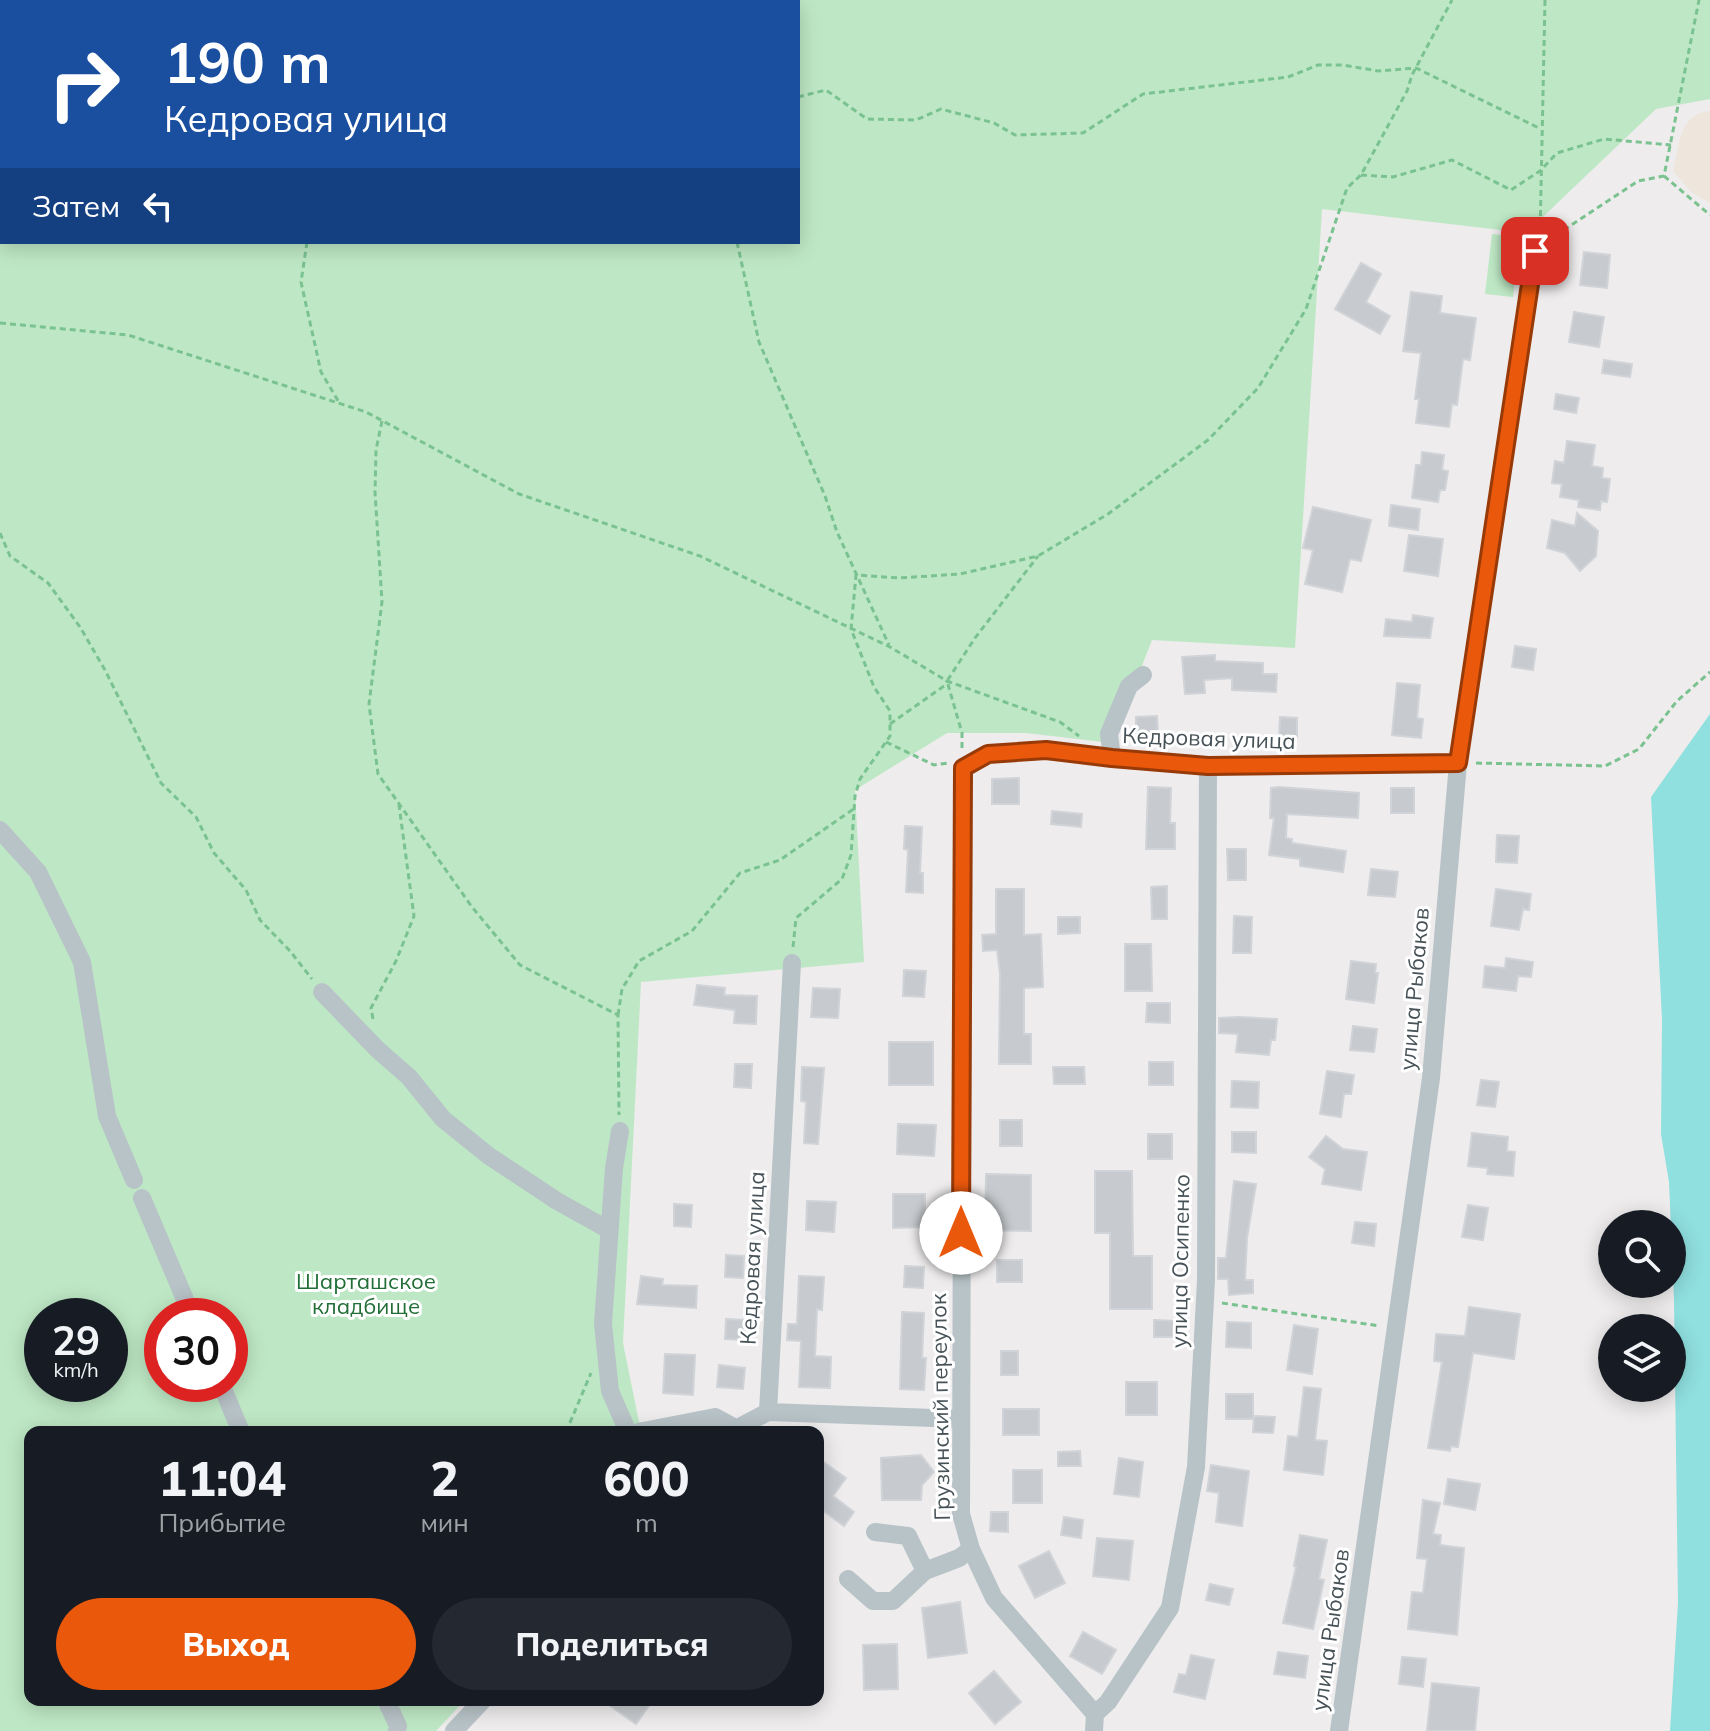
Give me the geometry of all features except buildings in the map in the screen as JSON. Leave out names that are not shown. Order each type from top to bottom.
[{"type":"street","name":"улица Рыбаков","points":[[1339,1731],[1431,1078],[1458,763],[1535,251]]},
{"type":"street","points":[[1112,758],[1109,734],[1129,686],[1143,675]]},
{"type":"street","name":"Кедровая улица","points":[[963,768],[988,754],[1046,750],[1208,766],[1458,763]]},
{"type":"street","name":"улица Осипенко","points":[[1095,1723],[1170,1608],[1196,1467],[1204,1300],[1208,766]]},
{"type":"street","name":"Грузинский переулок","points":[[963,768],[961,1514],[971,1549],[994,1598],[1095,1723]]},
{"type":"street","points":[[0,830],[38,872],[82,962],[107,1116],[134,1180]]},
{"type":"street","name":"Кедровая улица","points":[[768,1412],[792,963]]},
{"type":"street","points":[[322,992],[409,1077],[443,1119],[489,1156],[557,1201],[609,1230]]},
{"type":"street","points":[[620,1131],[603,1324],[610,1391],[625,1426]]},
{"type":"street","points":[[142,1198],[184,1298]]},
{"type":"street","points":[[228,1402],[238,1426]]},
{"type":"street","points":[[740,1426],[768,1412],[961,1419]]},
{"type":"street","points":[[669,1426],[715,1417],[727,1426]]},
{"type":"street","points":[[875,1532],[908,1536],[925,1571]]},
{"type":"street","points":[[848,1579],[873,1601],[893,1601],[925,1571],[959,1558],[971,1549]]},
{"type":"street","points":[[389,1706],[398,1726],[397,1731]]},
{"type":"street","points":[[454,1731],[477,1706]]},
{"type":"path","points":[[856,575],[899,578],[960,574],[1038,556],[1108,514],[1208,440],[1258,388],[1306,309],[1347,188],[1361,175],[1452,0]]},
{"type":"path","points":[[1542,219],[1540,171],[1545,0]]},
{"type":"path","points":[[1664,176],[1699,0]]},
{"type":"path","points":[[800,96],[826,90],[867,119],[916,120],[941,109],[994,123],[1015,135],[1083,133],[1143,94],[1288,77],[1318,65],[1343,65],[1378,71],[1416,68],[1541,129]]},
{"type":"path","points":[[1361,175],[1393,177],[1452,160],[1511,190],[1540,171],[1557,153],[1604,139],[1671,145]]},
{"type":"path","points":[[1664,176],[1710,215]]},
{"type":"path","points":[[1535,251],[1556,233],[1638,181],[1664,176]]},
{"type":"path","points":[[307,244],[301,282],[321,372],[340,404]]},
{"type":"path","points":[[737,244],[759,342],[856,575],[890,647]]},
{"type":"path","points":[[0,323],[128,335],[366,412],[519,494],[700,556],[890,647],[947,681],[1060,722],[1086,740]]},
{"type":"path","points":[[382,421],[376,450],[375,492],[382,602],[369,704],[378,774],[472,907],[520,965],[618,1015]]},
{"type":"path","points":[[0,533],[10,556],[48,583],[80,627],[161,783],[196,817],[214,853],[246,890],[260,920],[290,951],[322,992]]},
{"type":"path","points":[[890,724],[944,686],[975,638],[1038,556]]},
{"type":"path","points":[[792,963],[796,918],[842,879],[851,855],[855,796],[860,779],[890,736],[890,711],[874,687],[851,629],[856,575]]},
{"type":"path","points":[[1458,763],[1605,766],[1639,749],[1677,701],[1710,672]]},
{"type":"path","points":[[886,742],[934,765],[947,763],[963,768],[962,733],[947,681]]},
{"type":"path","points":[[373,1022],[371,1008],[396,961],[414,916],[399,803]]},
{"type":"path","points":[[620,1131],[618,1015],[622,989],[639,961],[692,931],[740,873],[780,860],[855,807]]},
{"type":"path","points":[[1204,1300],[1396,1328]]},
{"type":"path","points":[[569,1426],[605,1340]]},
{"type":"green space","name":"Шарташское кладбище","points":[[800,0],[1710,0],[1710,99],[1656,109],[1526,233],[1322,209],[1295,648],[1152,640],[1112,743],[1026,733],[947,733],[855,790],[864,962],[641,982],[623,1343],[639,1422],[665,1426],[24,1426],[24,1706],[459,1706],[436,1731],[0,1731],[0,244],[800,244]]},
{"type":"green space","points":[[1492,234],[1520,237],[1513,297],[1485,294]]},
{"type":"sand","points":[[1710,111],[1710,203],[1691,192],[1673,171],[1686,125],[1700,113]]},
{"type":"water","points":[[1710,714],[1710,1731],[1670,1731],[1678,1603],[1675,1402],[1686,1402],[1686,1314],[1674,1314],[1674,1298],[1686,1298],[1686,1210],[1670,1210],[1661,1134],[1662,1020],[1651,797]]},
{"type":"route","points":[[961,1233],[963,768],[988,754],[1046,750],[1208,766],[1458,763],[1503,454],[1529,308],[1535,251]]}]
